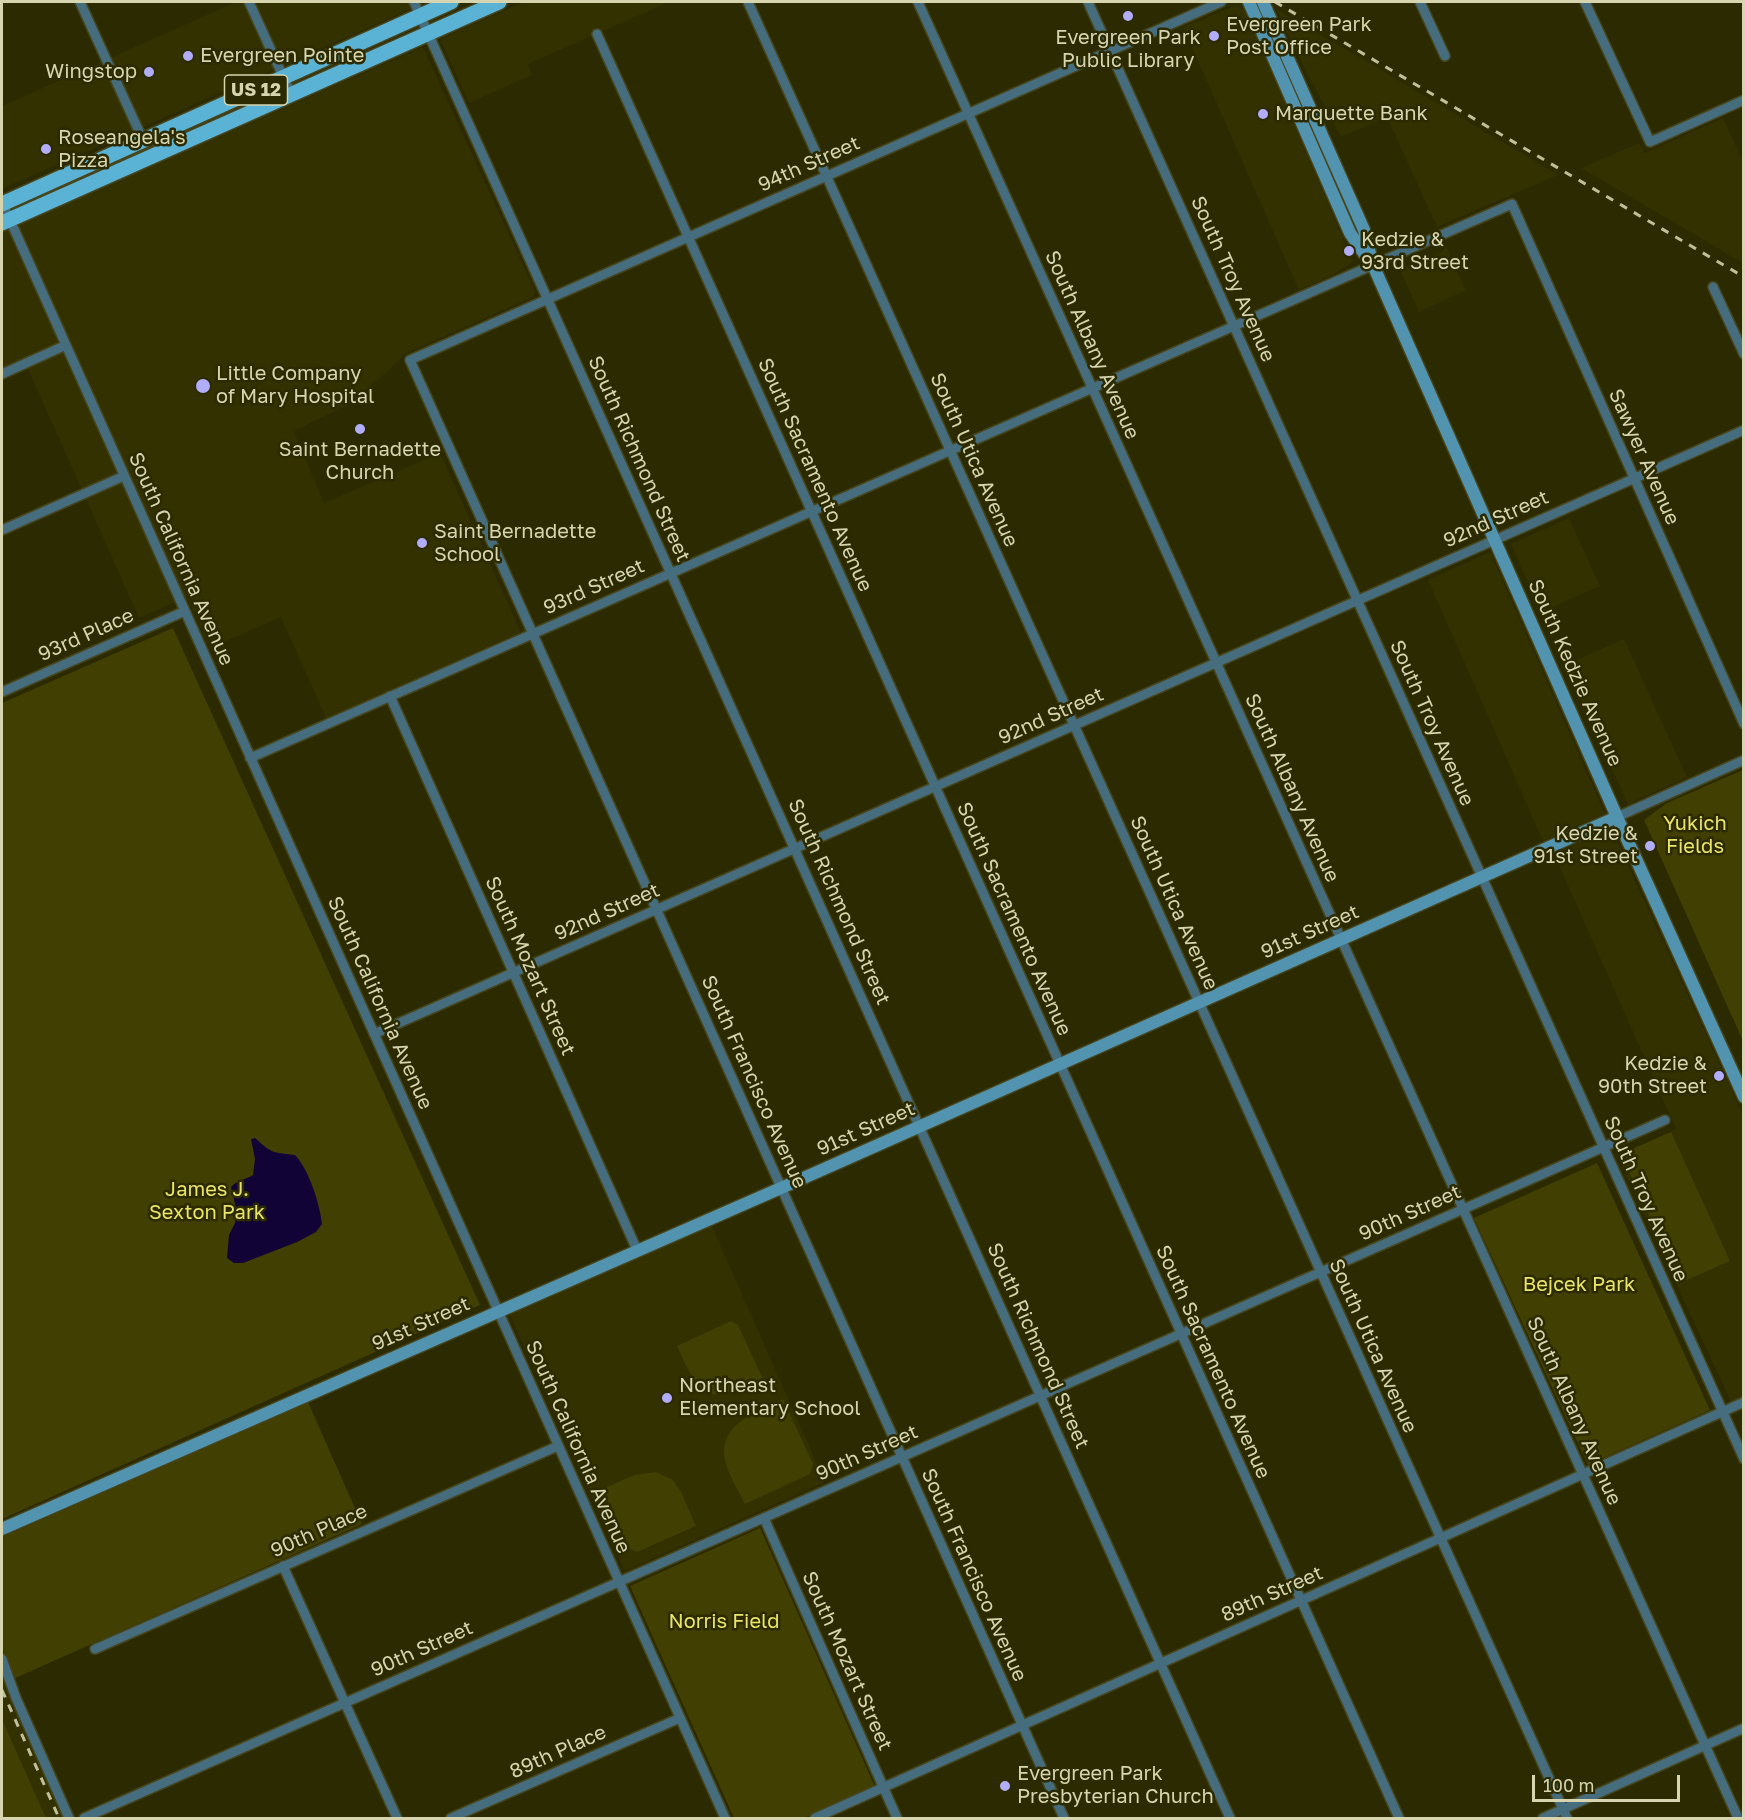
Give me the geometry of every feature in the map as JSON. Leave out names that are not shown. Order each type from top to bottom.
[{"type":"main road","name":"US 12","points":[[2,203],[283,77],[417,8],[451,2]]},
{"type":"main road","name":"US 12","points":[[5,221],[499,2]]},
{"type":"street","points":[[80,2],[143,140]]},
{"type":"street","points":[[249,2],[291,94]]},
{"type":"street","name":"South Utica Avenue","points":[[748,2],[1565,1814]]},
{"type":"street","name":"South Albany Avenue","points":[[918,2],[1738,1818]]},
{"type":"street","name":"South Troy Avenue","points":[[1088,2],[1743,1459]]},
{"type":"street","name":"94th Street","points":[[410,360],[1221,2]]},
{"type":"street","name":"South Kedzie Avenue","points":[[1249,2],[1350,232],[1373,265]]},
{"type":"street","name":"South Kedzie Avenue","points":[[1263,2],[1364,231],[1373,265],[1743,1096]]},
{"type":"street","points":[[1420,2],[1445,56]]},
{"type":"street","points":[[1586,2],[1650,142],[1743,100]]},
{"type":"street","name":"South Richmond Street","points":[[417,8],[1230,1818]]},
{"type":"street","name":"South Sacramento Avenue","points":[[597,34],[1399,1818]]},
{"type":"street","name":"South California Avenue","points":[[2,203],[5,221],[66,345],[725,1818]]},
{"type":"street","name":"93rd Street","points":[[250,758],[1512,204]]},
{"type":"street","name":"Sawyer Avenue","points":[[1512,204],[1743,724]]},
{"type":"street","points":[[1713,287],[1743,354]]},
{"type":"street","points":[[2,374],[66,345]]},
{"type":"street","name":"South Francisco Avenue","points":[[410,360],[1064,1818]]},
{"type":"street","name":"92nd Street","points":[[374,1034],[1743,430]]},
{"type":"street","points":[[2,530],[124,476]]},
{"type":"street","name":"93rd Place","points":[[2,692],[185,612]]},
{"type":"street","name":"South Mozart Street","points":[[390,696],[637,1250]]},
{"type":"street","name":"91st Street","points":[[2,1529],[781,1188],[1743,760]]},
{"type":"street","name":"90th Street","points":[[84,1818],[1665,1120]]},
{"type":"street","name":"89th Street","points":[[814,1818],[1743,1402]]},
{"type":"street","name":"90th Place","points":[[94,1649],[558,1446]]},
{"type":"street","name":"South Mozart Street","points":[[764,1518],[897,1818]]},
{"type":"street","points":[[283,1566],[397,1818]]},
{"type":"street","points":[[2,1659],[16,1698],[69,1818]]},
{"type":"street","name":"89th Place","points":[[451,1818],[680,1718]]},
{"type":"street","points":[[1543,1818],[1565,1814],[1743,1728]]},
{"type":"shaded area","points":[[236,2],[427,2],[2,189],[2,106]]},
{"type":"shaded area","points":[[524,2],[669,2],[528,64],[532,75],[469,103],[440,39]]},
{"type":"shaded area","points":[[1237,5],[1246,12],[1353,262],[1334,274],[1299,290],[1183,27]]},
{"type":"shaded area","points":[[1277,10],[1558,175],[1437,227],[1387,117],[1341,137],[1295,50]]},
{"type":"shaded area","name":"Little Company of Mary Hospital","points":[[423,47],[535,291],[533,297],[402,355],[400,360],[348,405],[294,431],[324,503],[440,453],[521,632],[326,718],[281,617],[210,648],[187,597],[139,618],[23,358],[2,368],[2,232]]},
{"type":"shaded area","points":[[1723,118],[1743,162],[1743,263],[1581,168],[1639,143],[1645,153]]},
{"type":"shaded area","points":[[1444,242],[1466,290],[1419,312],[1400,270],[1443,251]]},
{"type":"shaded area","points":[[1569,518],[1600,586],[1541,612],[1511,544]]},
{"type":"shaded area","points":[[1490,552],[1605,814],[1543,841],[1428,580]]},
{"type":"shaded area","points":[[1624,639],[1687,777],[1628,804],[1565,665]]},
{"type":"shaded area","points":[[1611,828],[1743,1115],[1744,1396],[1731,1402],[1617,1156],[1676,1129],[1554,854]]},
{"type":"shaded area","points":[[255,1138],[269,1150],[295,1155],[300,1161],[313,1188],[322,1224],[316,1232],[297,1242],[243,1263],[234,1263],[227,1258],[229,1235],[237,1212],[231,1187],[253,1175],[255,1159],[251,1139]]},
{"type":"shaded area","name":"Northeast Elementary School","points":[[711,1224],[825,1482],[625,1571],[509,1313]]},
{"type":"shaded area","points":[[2,1671],[64,1818],[46,1818],[2,1719]]},
{"type":"green space","name":"James J. Sexton Park","points":[[173,628],[480,1305],[2,1519],[2,703]]},
{"type":"green space","name":"Yukich Fields","points":[[1743,770],[1743,1041],[1644,820],[1667,803]]},
{"type":"green space","points":[[1671,1132],[1730,1261],[1680,1283],[1621,1154]]},
{"type":"green space","name":"Bejcek Park","points":[[1597,1163],[1710,1410],[1588,1465],[1474,1218]]},
{"type":"green space","points":[[731,1321],[738,1325],[763,1379],[729,1392],[708,1393],[700,1388],[693,1378],[677,1346]]},
{"type":"green space","points":[[783,1399],[813,1464],[810,1474],[745,1504],[726,1465],[725,1442],[730,1432],[745,1418]]},
{"type":"green space","points":[[308,1402],[362,1524],[13,1679],[2,1646],[2,1537]]},
{"type":"green space","points":[[656,1472],[673,1480],[696,1526],[637,1552],[628,1548],[602,1489],[635,1475]]},
{"type":"green space","name":"Norris Field","points":[[760,1528],[875,1787],[804,1818],[734,1818],[630,1586]]},
{"type":"green space","points":[[2,1719],[46,1818],[2,1818]]},
{"type":"railway","points":[[1275,2],[1744,277]]},
{"type":"railway","points":[[2,1690],[59,1818]]},
{"type":"place","name":"Evergreen Park Public Library","points":[[1128,16]]},
{"type":"place","name":"Evergreen Park Post Office","points":[[1214,36]]},
{"type":"place","name":"Evergreen Pointe","points":[[188,56]]},
{"type":"place","name":"Wingstop","points":[[149,72]]},
{"type":"place","name":"Marquette Bank","points":[[1263,114]]},
{"type":"place","name":"Roseangela's Pizza","points":[[46,149]]},
{"type":"place","name":"Kedzie & 93rd Street","points":[[1349,251]]},
{"type":"place","name":"Little Company of Mary Hospital","points":[[203,386]]},
{"type":"place","name":"Saint Bernadette Church","points":[[360,429]]},
{"type":"place","name":"Saint Bernadette School","points":[[422,543]]},
{"type":"place","name":"Kedzie & 91st Street","points":[[1650,846]]},
{"type":"place","name":"Kedzie & 90th Street","points":[[1719,1076]]},
{"type":"place","name":"Northeast Elementary School","points":[[667,1398]]},
{"type":"place","name":"Evergreen Park Presbyterian Church","points":[[1005,1786]]}]
